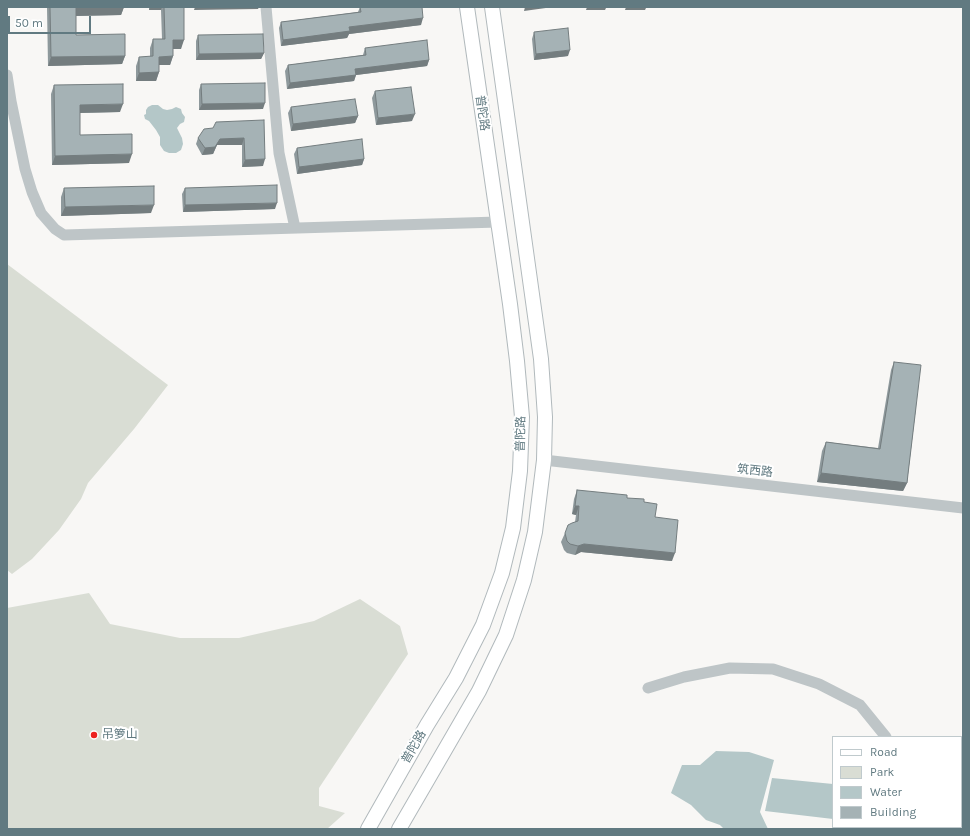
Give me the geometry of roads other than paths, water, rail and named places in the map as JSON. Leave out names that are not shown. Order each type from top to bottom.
[{"type":"main road","name":"普陀路","points":[[368,829],[423,732],[456,678],[483,625],[502,573],[513,528],[520,471],[522,417],[514,340],[467,7]]},
{"type":"main road","name":"普陀路","points":[[399,829],[479,691],[506,635],[524,580],[535,532],[544,460],[545,417],[541,359],[492,7]]},
{"type":"street","points":[[266,7],[279,153],[296,228]]},
{"type":"street","points":[[7,75],[25,169],[32,192],[41,213],[55,229],[64,235],[498,222]]},
{"type":"street","name":"筑西路","points":[[544,460],[963,508]]},
{"type":"street","points":[[648,688],[684,677],[730,668],[772,669],[819,684],[860,705],[885,736]]},
{"type":"water","points":[[152,105],[158,105],[167,110],[176,107],[181,109],[185,117],[184,122],[177,128],[183,144],[181,150],[176,153],[164,151],[160,145],[160,137],[156,130],[149,121],[145,119],[144,115],[146,114],[146,110]]},
{"type":"water","points":[[716,751],[749,752],[774,760],[760,812],[768,829],[724,829],[720,825],[706,820],[691,805],[671,793],[682,765],[700,765]]},
{"type":"water","points":[[772,778],[832,784],[832,819],[765,811]]},
{"type":"place","name":"吊箩山","points":[[94,735]]}]
